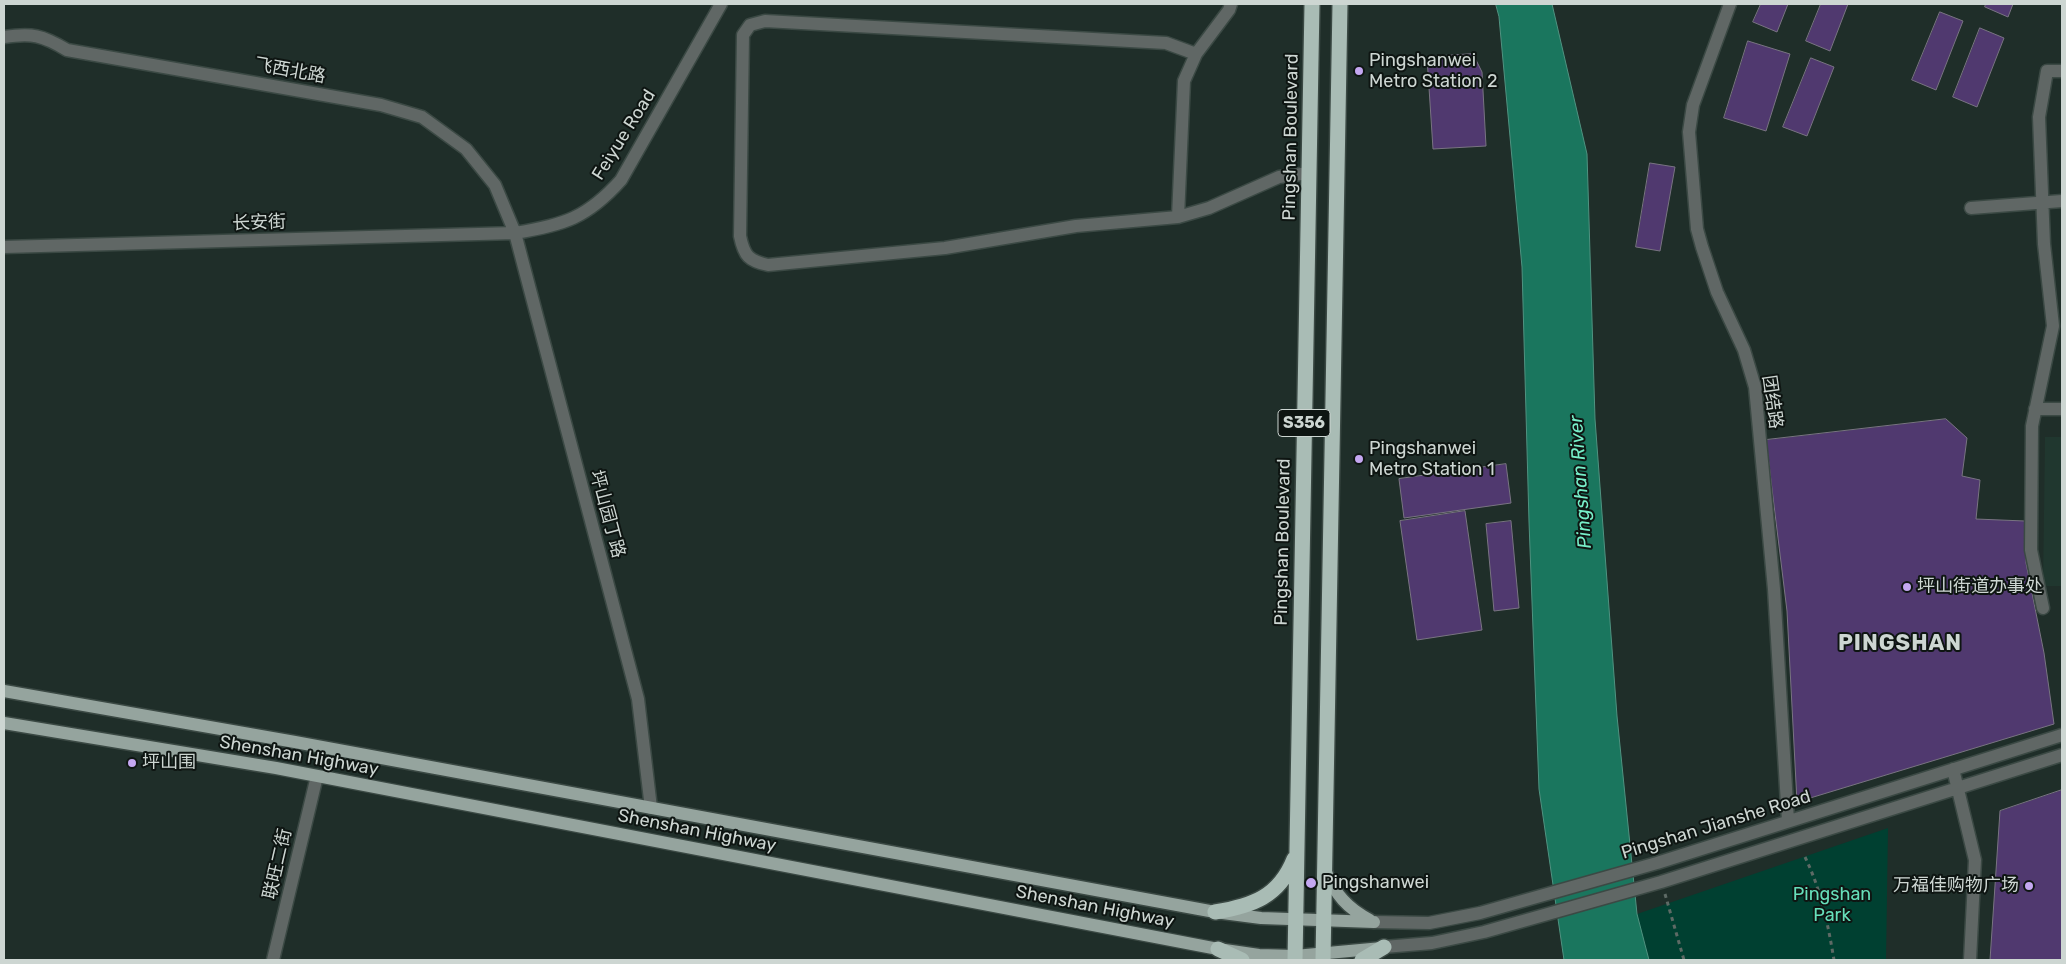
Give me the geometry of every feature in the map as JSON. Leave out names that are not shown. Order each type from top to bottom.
[{"type":"highway","name":"Pingshan Boulevard","points":[[1295,958],[1312,4]]},
{"type":"highway","points":[[1323,957],[1340,4]]},
{"type":"highway","points":[[1215,912],[1239,908],[1259,901],[1275,889],[1290,868],[1297,843]]},
{"type":"highway","points":[[1362,960],[1384,948]]},
{"type":"highway","points":[[1218,949],[1242,960]]},
{"type":"main road","name":"Shenshan Highway","points":[[4,691],[295,742],[1215,912],[1261,918],[1374,922]]},
{"type":"main road","name":"Shenshan Highway","points":[[4,723],[317,776],[1218,949],[1295,958],[1323,957],[1384,948]]},
{"type":"main road","points":[[1324,868],[1332,887],[1345,903],[1357,914],[1374,922]]},
{"type":"street","name":"Feiyue Road","points":[[515,233],[551,227],[580,215],[603,200],[621,180],[721,4]]},
{"type":"street","points":[[1178,217],[1184,81],[1196,54],[1229,10],[1231,4]]},
{"type":"street","name":"团结路","points":[[1730,4],[1693,105],[1689,132],[1697,229],[1718,292],[1744,350],[1755,387],[1774,589],[1788,821]]},
{"type":"street","points":[[1196,54],[1166,43],[765,21],[750,25],[743,35],[740,236],[743,250],[754,262],[768,265],[945,248],[1076,226],[1178,217],[1209,208],[1279,177],[1309,173]]},
{"type":"street","name":"飞西北路","points":[[4,37],[27,33],[51,40],[67,50],[381,105],[422,117],[466,148],[494,185],[515,233]]},
{"type":"street","points":[[2043,608],[2031,550],[2032,426],[2058,326],[2044,244],[2039,117],[2047,71],[2062,71]]},
{"type":"street","points":[[1971,208],[2062,201]]},
{"type":"street","name":"长安街","points":[[4,247],[515,233]]},
{"type":"street","name":"坪山园丁路","points":[[515,233],[638,699],[651,808]]},
{"type":"street","points":[[2035,409],[2062,409]]},
{"type":"street","name":"Pingshan Jianshe Road","points":[[1374,922],[1429,923],[1480,913],[1657,863],[2062,735]]},
{"type":"street","points":[[1384,948],[1432,943],[1484,932],[1661,882],[2062,756]]},
{"type":"street","points":[[1953,768],[1975,860],[1970,960]]},
{"type":"street","name":"联旺二街","points":[[273,960],[317,776]]},
{"type":"path","points":[[1805,857],[1814,876],[1824,907],[1834,960]]},
{"type":"path","points":[[1661,882],[1684,960]]},
{"type":"shaded area","points":[[2045,437],[2062,437],[2062,586],[2043,586]]},
{"type":"green space","name":"Pingshan Park","points":[[1888,828],[1886,960],[1649,960],[1637,914]]},
{"type":"water","name":"Pingshan River","points":[[1496,4],[1552,4],[1587,154],[1595,419],[1617,716],[1637,914],[1649,960],[1564,960],[1539,789],[1522,267],[1499,17]]},
{"type":"building","points":[[1761,4],[1788,4],[1777,32],[1753,22]]},
{"type":"building","points":[[1821,4],[1848,4],[1830,51],[1806,41]]},
{"type":"building","points":[[1986,4],[2013,4],[2008,17],[1985,7]]},
{"type":"building","points":[[1940,12],[1963,21],[1936,90],[1912,80]]},
{"type":"building","points":[[1980,28],[2004,38],[1977,107],[1953,97]]},
{"type":"building","points":[[1748,41],[1790,54],[1766,131],[1724,118]]},
{"type":"building","points":[[1473,54],[1482,72],[1486,146],[1433,149],[1427,57]]},
{"type":"building","points":[[1811,58],[1834,67],[1807,136],[1783,127]]},
{"type":"building","points":[[1650,163],[1675,167],[1660,251],[1636,247]]},
{"type":"building","name":"坪山街道办事处","points":[[1946,419],[1967,438],[1962,476],[1980,480],[1976,519],[2025,521],[2026,563],[2044,653],[2054,724],[1797,802],[1787,611],[1766,440]]},
{"type":"building","points":[[1506,464],[1511,503],[1404,518],[1399,479]]},
{"type":"building","points":[[1465,511],[1482,630],[1417,640],[1400,521]]},
{"type":"building","points":[[1511,521],[1519,608],[1494,611],[1486,524]]},
{"type":"building","name":"万福佳购物广场","points":[[2062,790],[2062,960],[1990,960],[2000,811]]},
{"type":"place","name":"Pingshanwei Metro Station 2","points":[[1359,71]]},
{"type":"place","name":"Pingshanwei Metro Station 1","points":[[1359,459]]},
{"type":"place","name":"坪山街道办事处","points":[[1907,587]]},
{"type":"place","name":"坪山围","points":[[132,763]]},
{"type":"place","name":"Pingshanwei","points":[[1311,883]]},
{"type":"place","name":"万福佳购物广场","points":[[2029,886]]},
{"type":"district","name":"PINGSHAN","points":[[1900,644]]}]
